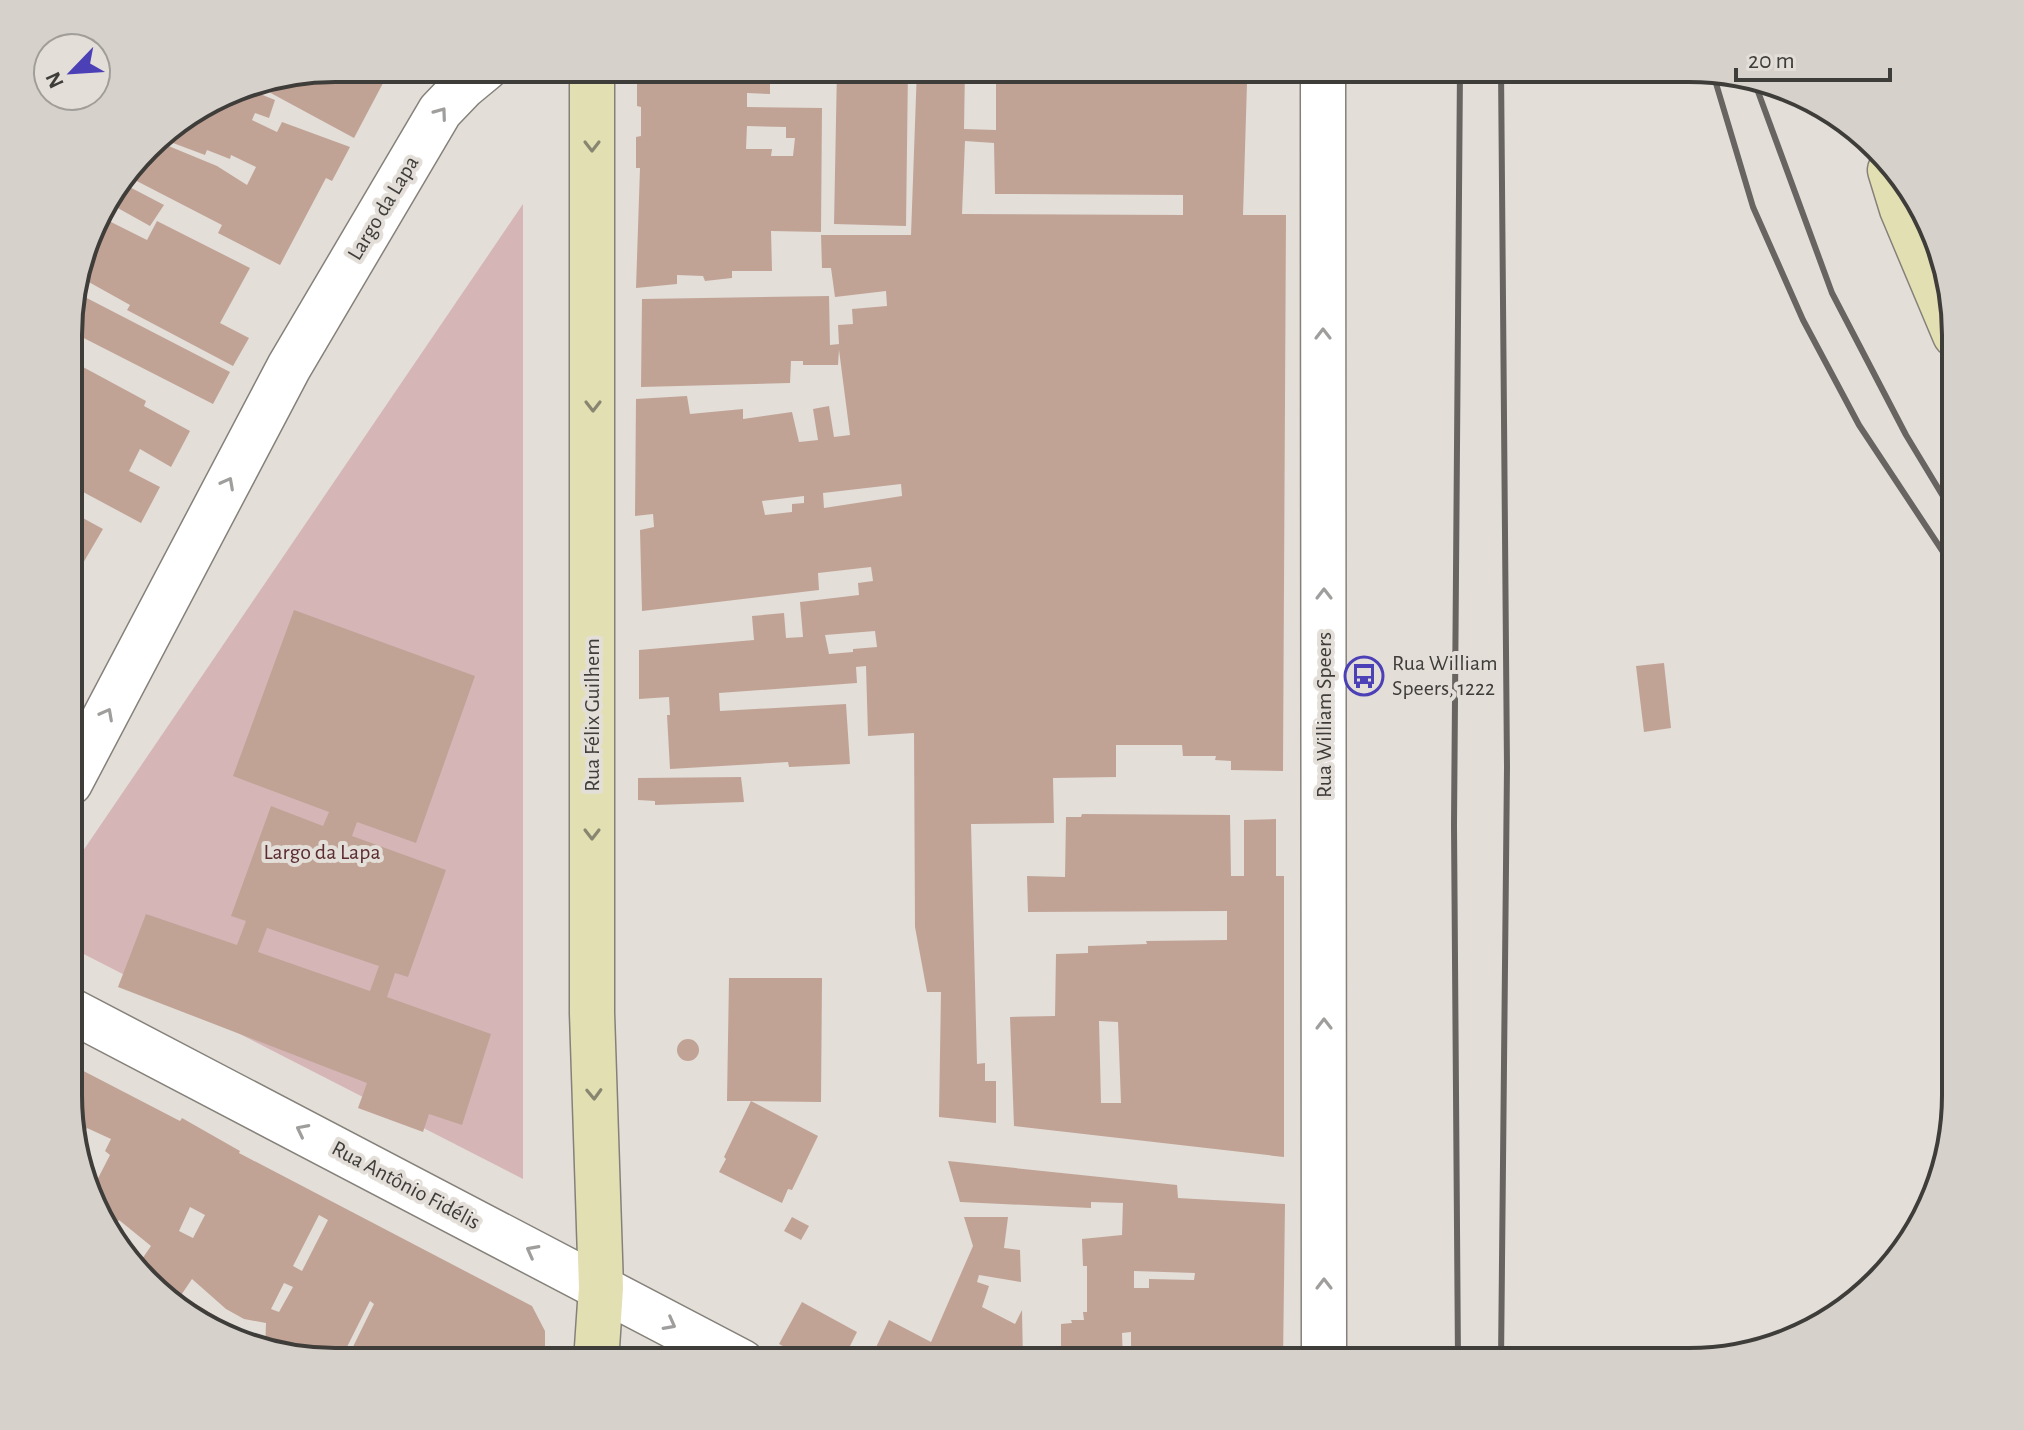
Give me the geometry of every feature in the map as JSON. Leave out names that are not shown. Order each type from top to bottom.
[{"type":"street","name":"Largo da Lapa","points":[[83,759],[289,367],[440,111],[469,82]]},
{"type":"street","name":"Rua Félix Guilhem","points":[[592,82],[592,1013],[601,1288],[597,1347]]},
{"type":"street","name":"Rua William Speers","points":[[1323,83],[1324,1348]]},
{"type":"street","points":[[1896,191],[1939,296]]},
{"type":"street","name":"Rua Antônio Fidélis","points":[[83,1017],[714,1347]]},
{"type":"green space","name":"Largo da Lapa","points":[[523,204],[523,1179],[83,954],[83,851]]},
{"type":"building","points":[[384,82],[354,138],[268,92],[302,84]]},
{"type":"building","points":[[637,82],[770,82],[770,94],[747,93],[747,107],[822,108],[821,232],[771,231],[772,271],[732,271],[732,278],[705,281],[703,276],[677,275],[677,284],[636,288],[640,168],[636,168],[636,137],[641,136],[641,107],[637,106]],"holes":[[[747,126],[786,127],[786,138],[795,138],[793,156],[771,156],[772,149],[746,149]]]},
{"type":"building","points":[[837,82],[908,82],[906,226],[834,224]]},
{"type":"building","points":[[916,82],[965,82],[964,129],[996,130],[996,82],[1247,83],[1243,215],[1286,215],[1283,771],[1231,770],[1231,761],[1215,760],[1216,756],[1183,756],[1182,745],[1116,745],[1116,777],[1053,778],[1054,823],[971,824],[977,1064],[985,1063],[985,1081],[996,1081],[996,1123],[939,1117],[941,992],[927,992],[915,927],[914,733],[868,736],[866,666],[856,667],[857,683],[719,693],[720,711],[846,704],[850,764],[789,767],[788,762],[670,769],[669,697],[639,699],[639,650],[754,640],[752,616],[784,613],[786,638],[803,637],[800,602],[859,595],[858,583],[873,581],[871,567],[818,573],[819,590],[642,611],[640,530],[654,527],[653,514],[635,516],[636,399],[687,396],[690,414],[743,409],[743,419],[792,412],[799,442],[818,440],[813,409],[829,406],[834,437],[850,435],[839,350],[838,365],[803,365],[803,361],[791,361],[790,383],[641,387],[642,299],[829,296],[830,345],[839,344],[838,325],[853,324],[852,309],[887,306],[886,291],[835,297],[831,268],[822,268],[821,235],[911,235]],"holes":[[[965,141],[994,143],[995,194],[1183,195],[1183,215],[962,214]],[[901,484],[902,496],[824,508],[823,493]],[[804,496],[804,503],[792,504],[792,512],[765,515],[762,501]],[[875,631],[877,647],[829,654],[825,635]]]},
{"type":"building","points":[[259,94],[275,100],[269,118],[255,113],[252,120],[277,132],[282,122],[350,147],[332,181],[326,178],[280,265],[218,233],[222,225],[135,180],[167,146],[217,166],[247,185],[256,167],[231,155],[230,159],[207,150],[205,155],[171,142],[223,108]]},
{"type":"building","points":[[130,187],[164,205],[150,226],[117,208]]},
{"type":"building","points":[[110,221],[147,240],[157,221],[250,268],[220,323],[249,338],[233,366],[127,310],[130,305],[88,282],[95,254]]},
{"type":"building","points":[[85,297],[230,372],[213,404],[82,337]]},
{"type":"building","points":[[82,366],[146,401],[144,406],[190,431],[171,467],[140,449],[129,471],[160,487],[141,523],[82,492]]},
{"type":"building","points":[[82,518],[103,529],[82,564]]},
{"type":"building","points":[[294,610],[475,676],[416,843],[357,822],[352,836],[446,870],[408,977],[395,973],[387,997],[491,1034],[462,1125],[429,1114],[423,1132],[358,1108],[367,1083],[118,987],[146,914],[237,945],[246,921],[231,916],[271,806],[323,826],[329,812],[233,776]],"holes":[[[267,928],[379,966],[370,991],[258,952]]]},
{"type":"building","points":[[1664,663],[1671,728],[1644,732],[1636,666]]},
{"type":"building","points":[[741,777],[744,802],[655,805],[655,801],[638,800],[638,778]]},
{"type":"building","points":[[1082,814],[1230,815],[1231,876],[1244,876],[1244,820],[1276,819],[1276,876],[1284,876],[1284,1157],[1014,1126],[1010,1017],[1055,1016],[1056,954],[1088,953],[1088,946],[1147,944],[1146,941],[1227,940],[1227,911],[1028,912],[1027,876],[1065,877],[1066,817],[1081,817]],"holes":[[[1099,1021],[1118,1022],[1121,1103],[1101,1103]]]},
{"type":"building","points":[[729,978],[822,978],[821,1102],[727,1101]]},
{"type":"building","points":[[688,1039],[696,1042],[699,1050],[696,1058],[688,1061],[680,1058],[677,1050],[680,1042]]},
{"type":"building","points":[[83,1071],[180,1121],[182,1118],[239,1153],[532,1306],[545,1331],[545,1347],[353,1347],[374,1304],[370,1301],[347,1347],[319,1347],[265,1338],[266,1323],[244,1319],[226,1309],[192,1279],[181,1296],[142,1258],[151,1246],[119,1220],[117,1222],[97,1180],[110,1155],[105,1151],[111,1139],[87,1128],[85,1131]],"holes":[[[190,1207],[205,1215],[193,1238],[179,1231]],[[319,1215],[328,1220],[302,1271],[293,1266]],[[284,1283],[293,1287],[279,1312],[271,1309]]]},
{"type":"building","points":[[751,1101],[818,1136],[792,1190],[788,1189],[782,1203],[719,1172]]},
{"type":"building","points":[[948,1161],[1177,1185],[1178,1198],[1285,1204],[1283,1348],[1131,1348],[1131,1332],[1122,1333],[1123,1348],[1061,1348],[1061,1324],[1084,1320],[1083,1312],[1087,1312],[1087,1266],[1083,1266],[1082,1239],[1122,1235],[1123,1203],[1091,1202],[1091,1208],[960,1202]],"holes":[[[1134,1271],[1195,1273],[1194,1280],[1149,1279],[1149,1288],[1134,1288]]]},
{"type":"building","points":[[792,1217],[809,1226],[801,1240],[784,1231]]},
{"type":"building","points":[[964,1217],[1008,1217],[1004,1248],[1020,1250],[1021,1282],[979,1275],[977,1282],[989,1286],[982,1307],[1015,1324],[1022,1310],[1023,1348],[876,1347],[889,1320],[931,1342],[973,1246]]},
{"type":"building","points":[[802,1302],[857,1332],[849,1347],[785,1347],[779,1344]]},
{"type":"building","points":[[196,1304],[230,1325],[223,1322]]},
{"type":"railway","points":[[1458,1348],[1454,825],[1460,83]]},
{"type":"railway","points":[[1501,83],[1507,767],[1501,1348]]},
{"type":"railway","points":[[1716,84],[1753,207],[1803,320],[1859,425],[1941,549]]},
{"type":"railway","points":[[1758,92],[1832,293],[1906,435],[1941,493]]},
{"type":"place","name":"Rua William Speers, 1222","points":[[1364,676]]}]
